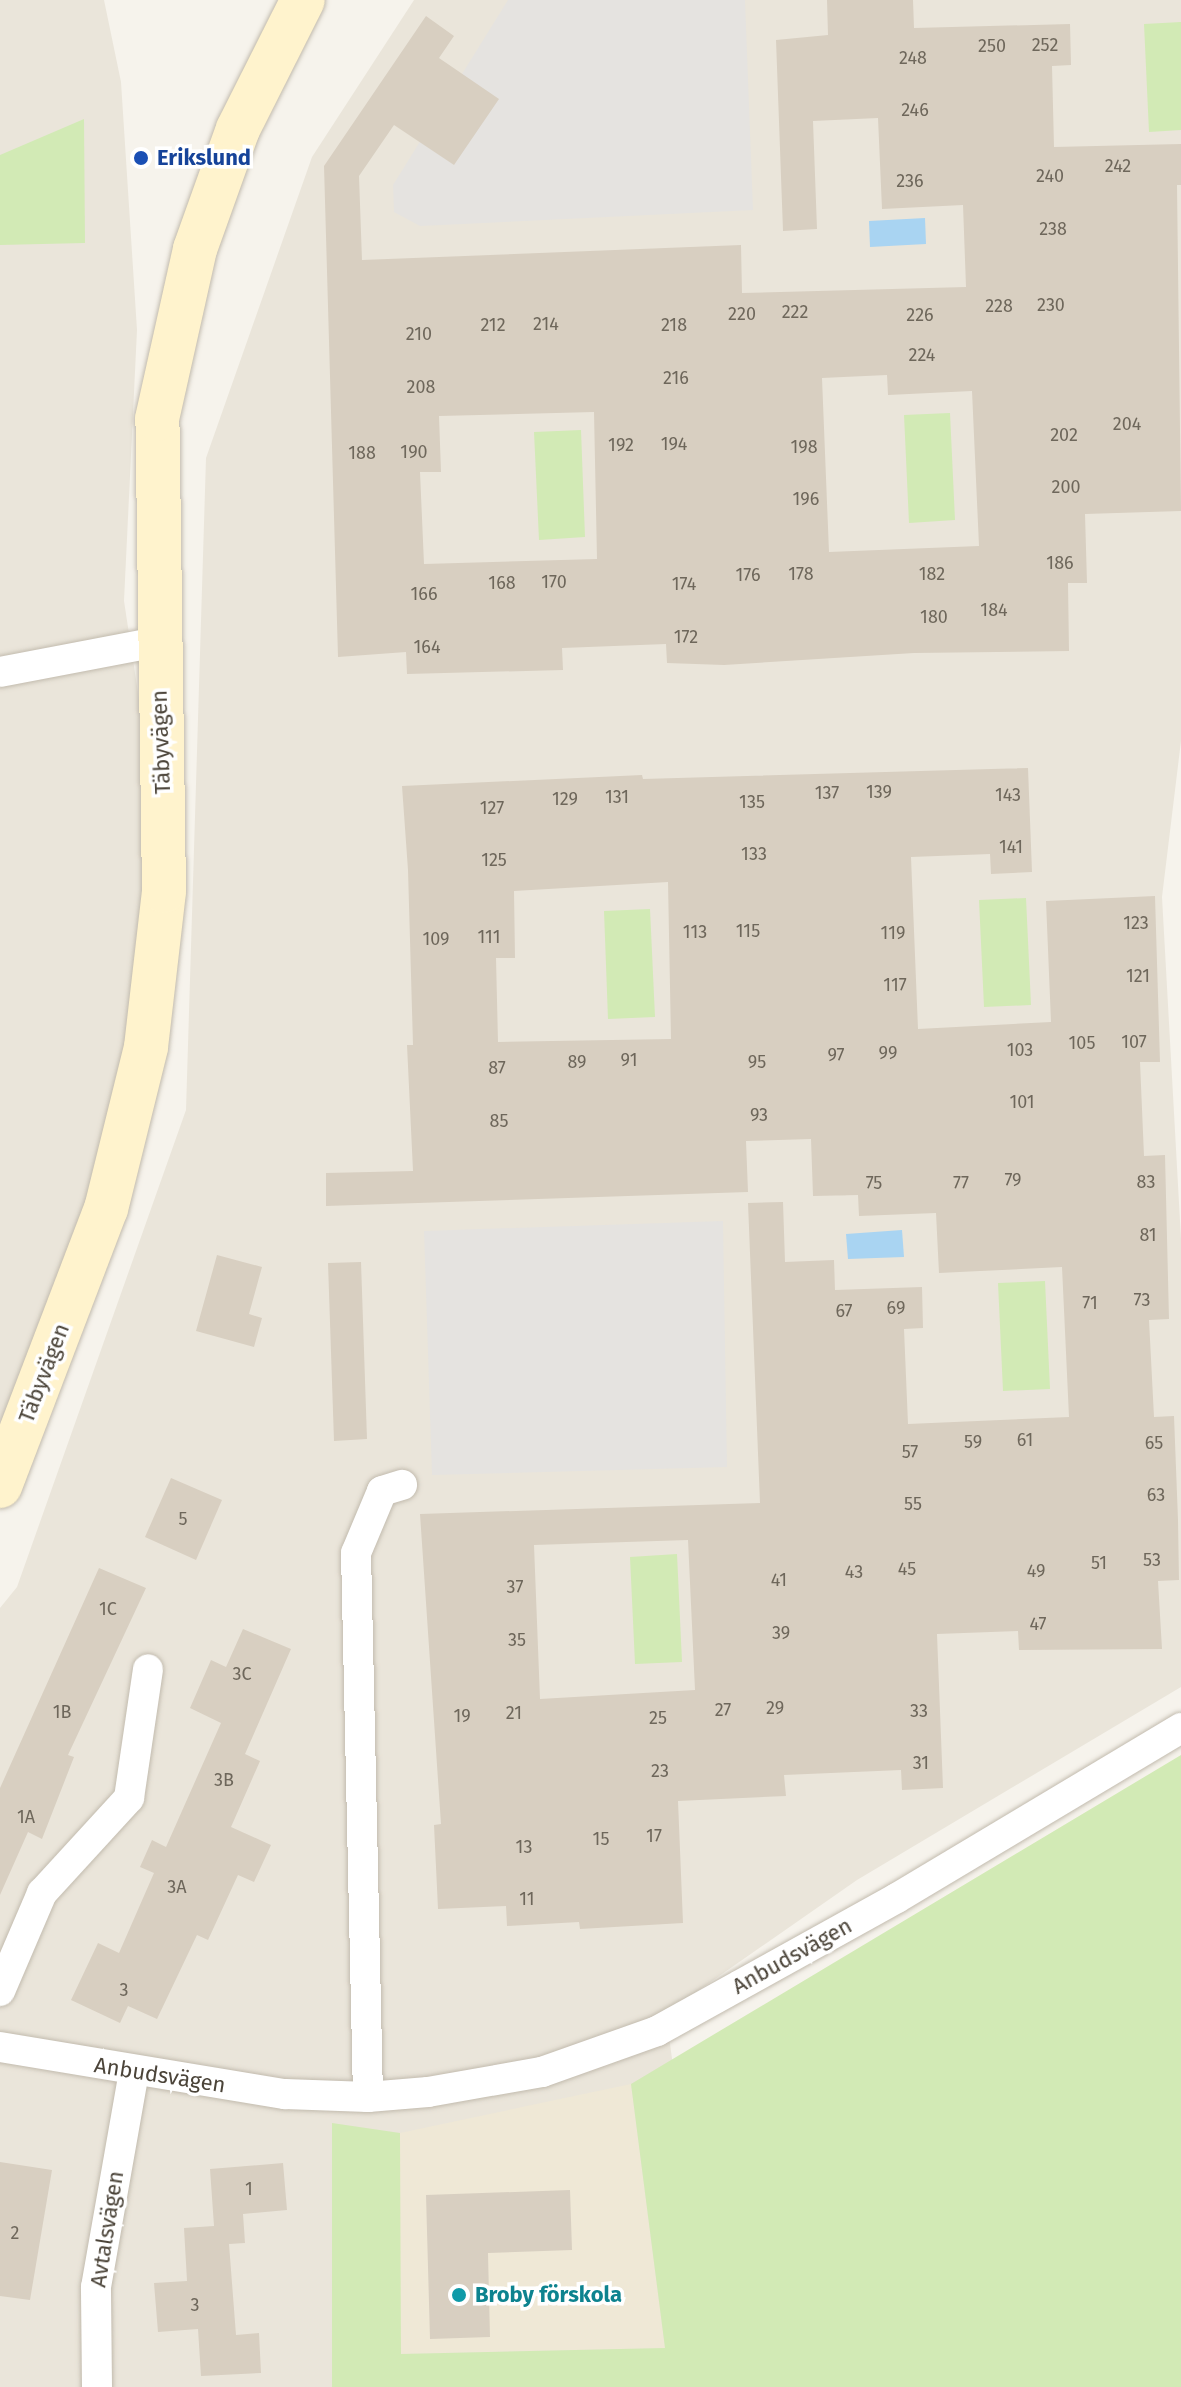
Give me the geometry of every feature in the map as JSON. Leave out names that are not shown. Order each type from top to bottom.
[{"type":"main road","name":"Täbyvägen","points":[[0,1486],[106,1209],[146,1047],[164,891],[158,642],[160,403],[195,249],[238,129],[303,0]]},
{"type":"street","points":[[0,672],[158,642]]},
{"type":"street","points":[[368,2097],[356,1553],[382,1491],[402,1485]]},
{"type":"street","points":[[0,1991],[42,1893],[129,1798],[148,1669]]},
{"type":"street","name":"Anbudsvägen","points":[[0,2047],[134,2072],[285,2094],[368,2097],[542,2072],[657,2031],[897,1898],[1181,1728]]},
{"type":"street","name":"Avtalsvägen","points":[[97,2387],[96,2287],[134,2072]]},
{"type":"shaded area","points":[[0,0],[104,0],[121,82],[137,330],[124,601],[156,811],[122,1099],[0,1461]]},
{"type":"shaded area","points":[[414,0],[1181,0],[1181,741],[1162,897],[1181,1239],[1181,1687],[857,1880],[666,2013],[715,2387],[0,2387],[0,1608],[17,1587],[186,1110],[206,458],[312,157]]},
{"type":"shaded area","points":[[508,0],[745,0],[753,210],[420,226],[394,212],[393,185]]},
{"type":"shaded area","points":[[723,1221],[727,1467],[432,1475],[424,1231]]},
{"type":"shaded area","points":[[631,2084],[665,2348],[400,2354],[400,2133]]},
{"type":"green space","points":[[1181,22],[1181,130],[1149,132],[1144,24]]},
{"type":"green space","points":[[84,119],[85,243],[0,245],[0,155]]},
{"type":"green space","points":[[950,413],[955,520],[909,523],[904,415]]},
{"type":"green space","points":[[581,430],[585,537],[539,540],[534,432]]},
{"type":"green space","points":[[1026,898],[1031,1005],[984,1007],[979,900]]},
{"type":"green space","points":[[650,909],[655,1017],[608,1019],[604,911]]},
{"type":"green space","points":[[1045,1281],[1050,1389],[1003,1391],[998,1283]]},
{"type":"green space","points":[[677,1554],[682,1662],[635,1664],[630,1557]]},
{"type":"green space","points":[[1181,1755],[1181,2387],[332,2387],[332,2123],[400,2133],[401,2354],[665,2348],[631,2084]]},
{"type":"water","points":[[925,218],[926,244],[870,247],[869,221]]},
{"type":"water","points":[[902,1230],[904,1257],[848,1259],[846,1234]]},
{"type":"building","points":[[827,0],[913,0],[914,28],[1070,24],[1071,65],[1052,66],[1054,147],[1181,144],[1181,185],[1177,185],[1181,511],[1085,514],[1087,583],[1068,583],[1069,651],[914,653],[724,665],[667,663],[666,644],[562,648],[563,670],[407,674],[406,652],[338,657],[324,166],[426,16],[454,36],[439,58],[499,99],[454,165],[394,125],[359,176],[362,260],[741,245],[742,293],[966,287],[963,205],[882,209],[878,118],[813,121],[817,229],[783,231],[776,40],[828,35]],"holes":[[[887,375],[888,395],[972,391],[979,546],[829,552],[822,378]],[[594,412],[597,559],[424,564],[420,472],[441,472],[439,416]]]},
{"type":"building","points":[[1028,768],[1032,872],[991,874],[990,854],[911,857],[918,1029],[1051,1022],[1046,901],[1155,896],[1160,1062],[1140,1062],[1144,1156],[1165,1155],[1169,1319],[1149,1320],[1154,1417],[1174,1416],[1179,1580],[1158,1581],[1162,1649],[1019,1650],[1018,1631],[937,1634],[943,1788],[902,1790],[901,1770],[784,1775],[786,1796],[678,1801],[683,1923],[580,1929],[579,1922],[507,1926],[506,1906],[438,1909],[434,1825],[441,1824],[420,1514],[760,1503],[748,1203],[783,1202],[785,1262],[834,1260],[835,1290],[922,1287],[923,1328],[904,1329],[908,1424],[1069,1417],[1062,1267],[939,1273],[936,1213],[859,1216],[858,1195],[813,1196],[811,1139],[746,1141],[748,1192],[326,1206],[326,1173],[413,1171],[407,1045],[413,1045],[408,870],[402,786],[642,775],[643,779]],"holes":[[[668,882],[671,1039],[498,1042],[496,958],[515,958],[514,891]],[[688,1540],[695,1690],[540,1699],[534,1545]]]},
{"type":"building","points":[[217,1255],[262,1267],[249,1314],[262,1318],[254,1347],[196,1331]]},
{"type":"building","points":[[361,1262],[367,1439],[334,1441],[328,1263]]},
{"type":"building","points":[[171,1478],[222,1500],[196,1560],[145,1537]]},
{"type":"building","points":[[99,1568],[146,1588],[68,1755],[74,1757],[42,1839],[28,1832],[0,1895],[0,1788]]},
{"type":"building","points":[[243,1629],[291,1649],[245,1754],[260,1761],[231,1827],[271,1845],[254,1882],[238,1875],[208,1940],[197,1935],[157,2019],[128,2006],[120,2023],[71,2000],[98,1943],[119,1953],[154,1873],[140,1867],[152,1840],[166,1847],[221,1723],[190,1708],[211,1660],[226,1667]]},
{"type":"building","points":[[0,2162],[52,2170],[30,2300],[0,2296]]},
{"type":"building","points":[[283,2163],[287,2210],[243,2214],[245,2243],[229,2244],[236,2335],[259,2333],[261,2373],[201,2376],[198,2329],[158,2332],[154,2283],[187,2281],[184,2228],[214,2226],[210,2169]]},
{"type":"building","name":"Broby förskola","points":[[570,2190],[572,2250],[488,2253],[490,2337],[430,2339],[426,2195]]},
{"type":"place","name":"Erikslund","points":[[141,158]]},
{"type":"place","name":"Broby förskola","points":[[459,2295]]}]
